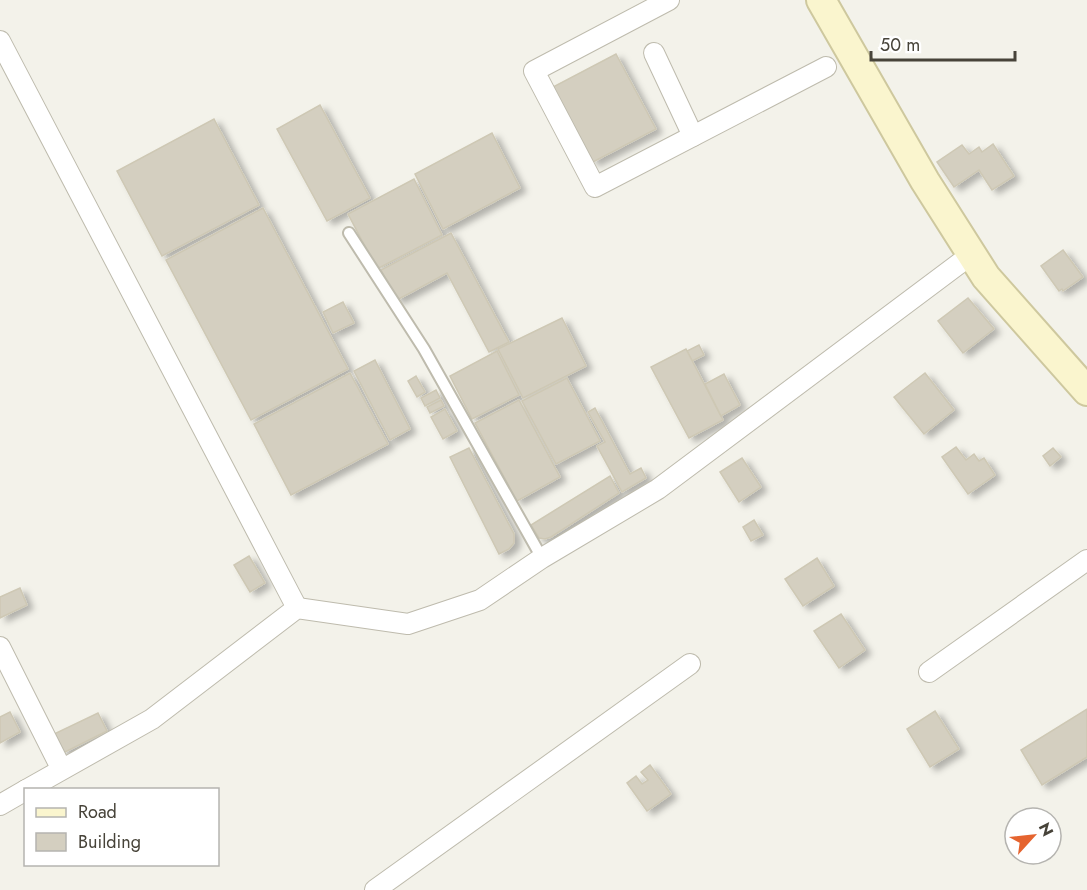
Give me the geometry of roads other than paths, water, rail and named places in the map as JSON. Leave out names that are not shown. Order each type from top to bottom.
[{"type":"street","points":[[669,0],[534,71],[595,187],[826,67]]},
{"type":"street","points":[[821,0],[925,181],[986,277],[1087,391]]},
{"type":"street","points":[[0,41],[297,608]]},
{"type":"street","points":[[654,53],[693,136]]},
{"type":"street","points":[[29,788],[152,719],[297,608],[408,624],[480,600],[542,558],[658,489],[972,254]]},
{"type":"street","points":[[929,672],[1087,560]]},
{"type":"street","points":[[0,647],[62,768]]},
{"type":"street","points":[[375,890],[690,664]]},
{"type":"street","points":[[0,805],[24,791]]},
{"type":"lane","points":[[349,233],[424,349],[542,558]]}]
